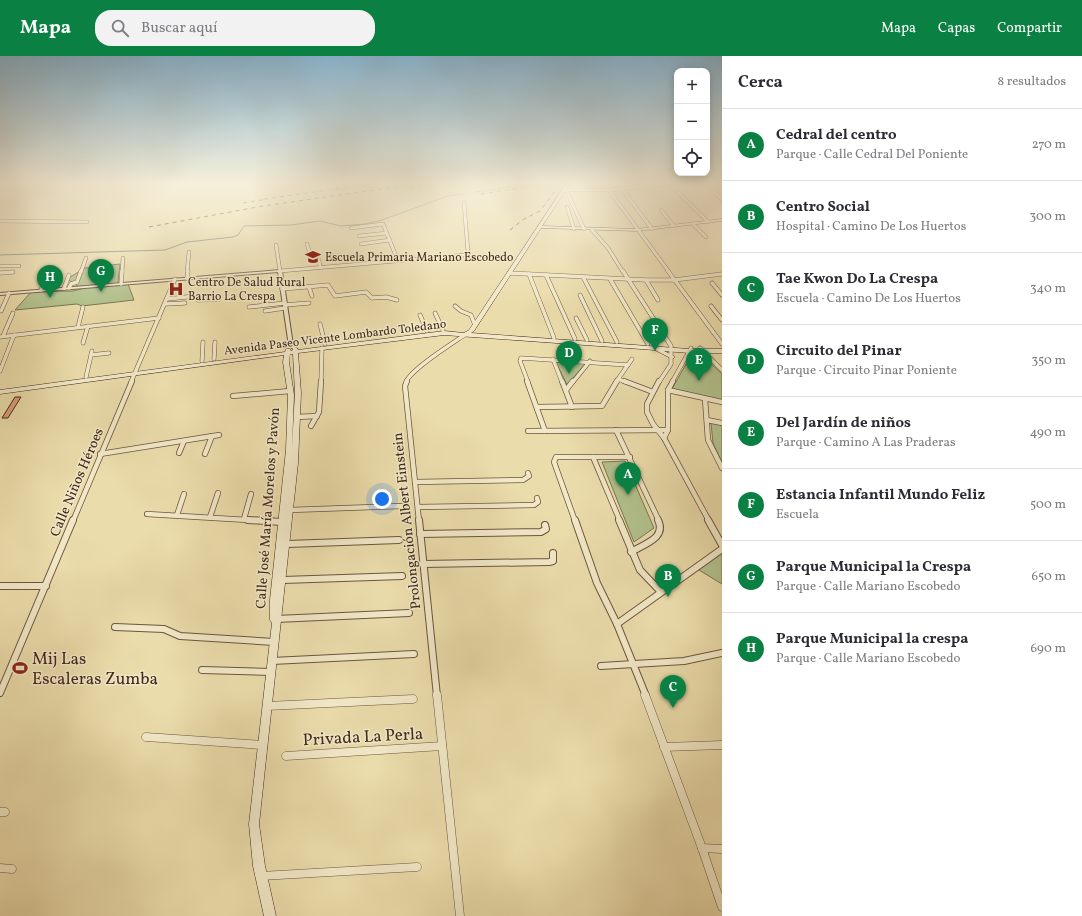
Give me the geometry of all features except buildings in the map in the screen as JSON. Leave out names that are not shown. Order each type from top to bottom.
[{"type":"main road","name":"Prolongación Albert Einstein","points":[[469,332],[542,224]]},
{"type":"main road","points":[[540,227],[592,230],[638,230],[692,224]]},
{"type":"main road","name":"Avenida Paseo Vicente Lombardo Toledano","points":[[323,346],[443,330],[722,351]]},
{"type":"main road","name":"Avenida Paseo Vicente Lombardo Toledano","points":[[0,389],[86,377],[136,372],[214,359],[436,334],[469,332],[617,342],[650,346]]},
{"type":"main road","points":[[650,346],[672,357]]},
{"type":"main road","name":"Avenida Paseo Vicente Lombardo Toledano","points":[[701,350],[722,348]]},
{"type":"main road","name":"Avenida Paseo Vicente Lombardo Toledano","points":[[0,392],[291,350]]},
{"type":"main road","name":"Calle José María Morelos y Pavón","points":[[270,916],[261,876],[254,824],[276,621],[283,580],[294,484],[297,417],[290,391],[286,362],[291,350]]},
{"type":"main road","name":"Calle José María Morelos y Pavón","points":[[276,621],[274,600],[294,407],[291,350]]},
{"type":"street","points":[[352,228],[382,224]]},
{"type":"street","points":[[383,224],[398,261]]},
{"type":"street","points":[[0,294],[465,255],[468,252],[466,224]]},
{"type":"street","points":[[572,224],[574,229]]},
{"type":"street","points":[[582,224],[584,229]]},
{"type":"street","points":[[634,224],[722,344]]},
{"type":"street","points":[[648,224],[652,229]]},
{"type":"street","points":[[693,224],[706,237]]},
{"type":"street","points":[[592,230],[608,248],[671,348],[671,364],[663,379],[653,392],[646,406],[647,410],[657,430],[664,438],[722,545]]},
{"type":"street","points":[[359,236],[387,233]]},
{"type":"street","points":[[361,244],[390,240]]},
{"type":"street","name":"Calle José María Morelos y Pavón","points":[[276,244],[291,350]]},
{"type":"street","points":[[307,244],[311,256],[319,260],[320,267]]},
{"type":"street","points":[[187,278],[189,252]]},
{"type":"street","points":[[69,288],[71,284],[78,282],[86,258]]},
{"type":"street","points":[[121,284],[123,258]]},
{"type":"street","points":[[0,266],[19,266]]},
{"type":"street","points":[[41,290],[50,268]]},
{"type":"street","points":[[0,273],[13,272]]},
{"type":"street","points":[[509,273],[629,280],[674,280],[722,274]]},
{"type":"street","points":[[529,274],[554,338]]},
{"type":"street","points":[[64,288],[68,275]]},
{"type":"street","points":[[546,275],[575,339]]},
{"type":"street","points":[[583,277],[617,342]]},
{"type":"street","name":"Calle Niños Héroes","points":[[0,693],[175,279]]},
{"type":"street","points":[[610,279],[650,346]]},
{"type":"street","points":[[646,280],[658,300]]},
{"type":"street","points":[[712,283],[722,295]]},
{"type":"street","points":[[282,289],[328,284],[333,295],[336,296],[368,292],[372,298],[387,297],[397,300]]},
{"type":"street","points":[[309,287],[312,296]]},
{"type":"street","points":[[1,311],[9,293]]},
{"type":"street","points":[[580,295],[602,341]]},
{"type":"street","points":[[167,299],[196,296],[198,300],[219,299]]},
{"type":"street","points":[[165,304],[185,303]]},
{"type":"street","points":[[249,307],[285,306],[309,303]]},
{"type":"street","points":[[265,311],[285,306]]},
{"type":"street","points":[[455,306],[461,311],[471,315],[475,325]]},
{"type":"street","points":[[711,306],[722,320]]},
{"type":"street","points":[[78,327],[83,307]]},
{"type":"street","points":[[13,312],[2,336],[159,318]]},
{"type":"street","points":[[435,313],[443,330]]},
{"type":"street","points":[[420,315],[427,331]]},
{"type":"street","points":[[576,318],[587,340]]},
{"type":"street","points":[[311,426],[320,407],[323,346],[320,324]]},
{"type":"street","points":[[83,343],[88,326]]},
{"type":"street","name":"Prolongación Albert Einstein","points":[[460,916],[405,386],[408,377],[416,370],[469,332]]},
{"type":"street","points":[[0,371],[14,335]]},
{"type":"street","points":[[202,361],[203,342]]},
{"type":"street","points":[[214,359],[215,342]]},
{"type":"street","points":[[664,438],[668,430],[668,390],[690,349]]},
{"type":"street","points":[[701,350],[722,370]]},
{"type":"street","points":[[86,377],[92,353],[109,352]]},
{"type":"street","points":[[545,431],[520,358],[590,361],[628,365]]},
{"type":"street","points":[[553,359],[572,407]]},
{"type":"street","points":[[537,407],[597,407],[605,404],[607,397],[632,359]]},
{"type":"street","points":[[566,390],[590,361]]},
{"type":"street","points":[[618,379],[653,392]]},
{"type":"street","points":[[663,379],[672,382]]},
{"type":"street","points":[[668,390],[722,402]]},
{"type":"street","points":[[233,396],[290,391]]},
{"type":"street","points":[[705,399],[708,440],[722,468]]},
{"type":"street","points":[[297,417],[317,416]]},
{"type":"street","points":[[707,420],[722,423]]},
{"type":"street","points":[[616,430],[630,457],[661,526],[661,531],[658,536],[632,552]]},
{"type":"street","points":[[528,431],[668,430]]},
{"type":"street","points":[[100,454],[219,435]]},
{"type":"street","points":[[205,454],[212,436]]},
{"type":"street","points":[[179,453],[184,441]]},
{"type":"street","points":[[630,457],[556,457],[554,462],[597,584],[617,624],[634,664],[722,906]]},
{"type":"street","points":[[593,457],[643,576],[661,592]]},
{"type":"street","points":[[415,482],[523,480],[528,479],[528,473]]},
{"type":"street","points":[[210,517],[218,493]]},
{"type":"street","points":[[177,515],[184,494]]},
{"type":"street","points":[[244,519],[250,494]]},
{"type":"street","points":[[418,507],[534,505],[538,502],[537,498]]},
{"type":"street","points":[[290,510],[402,506]]},
{"type":"street","points":[[147,514],[282,522]]},
{"type":"street","points":[[420,534],[542,532],[546,529],[545,525]]},
{"type":"street","points":[[287,544],[399,540]]},
{"type":"street","points":[[617,624],[722,549]]},
{"type":"street","points":[[423,564],[549,562],[553,561],[553,553]]},
{"type":"street","points":[[283,580],[402,576]]},
{"type":"street","points":[[0,586],[46,586]]},
{"type":"street","points":[[276,621],[409,613]]},
{"type":"street","points":[[115,627],[164,629],[180,636],[274,642]]},
{"type":"street","points":[[601,666],[684,661],[722,653]]},
{"type":"street","points":[[272,661],[414,654]]},
{"type":"street","points":[[202,670],[271,672]]},
{"type":"street","points":[[266,706],[413,699]]},
{"type":"street","points":[[146,736],[262,745]]},
{"type":"street","points":[[664,747],[722,745]]},
{"type":"street","name":"Privada La Perla","points":[[286,756],[442,746]]},
{"type":"street","points":[[702,848],[722,849]]},
{"type":"street","points":[[261,876],[416,867]]},
{"type":"street","points":[[0,868],[12,869]]},
{"type":"green space","points":[[120,264],[118,282],[128,284],[134,300],[82,306],[77,304],[15,310],[31,292],[73,291],[88,287],[79,287],[67,279],[85,268]]},
{"type":"green space","points":[[691,355],[704,357],[722,374],[722,400],[672,389]]},
{"type":"green space","points":[[555,360],[587,362],[567,385]]},
{"type":"green space","points":[[711,423],[722,425],[722,463],[713,443]]},
{"type":"green space","points":[[625,461],[654,528],[634,542],[602,462]]},
{"type":"green space","points":[[722,549],[722,584],[699,570]]},
{"type":"waterway","points":[[0,255],[165,250],[187,242],[233,237],[238,235],[244,226],[297,224]]},
{"type":"waterway","points":[[333,224],[341,226],[363,224]]},
{"type":"railway","points":[[149,227],[165,224]]},
{"type":"railway","points":[[510,230],[517,224]]},
{"type":"place","name":"Escuela Primaria Mariano Escobedo","points":[[313,257]]},
{"type":"place","name":"Centro De Salud Rural Barrio La Crespa","points":[[176,289]]},
{"type":"place","name":"Parque Municipal la Crespa","points":[[101,292]]},
{"type":"place","name":"Parque Municipal la crespa","points":[[50,298]]},
{"type":"place","name":"Estancia Infantil Mundo Feliz","points":[[655,351]]},
{"type":"place","name":"Circuito del Pinar","points":[[569,374]]},
{"type":"place","name":"Del Jardín de niños","points":[[699,381]]},
{"type":"place","name":"Cedral del centro","points":[[628,495]]},
{"type":"place","name":"Centro Social","points":[[668,597]]},
{"type":"place","name":"Mij Las Escaleras Zumba","points":[[20,668]]},
{"type":"place","name":"Tae Kwon Do La Crespa","points":[[673,708]]}]
